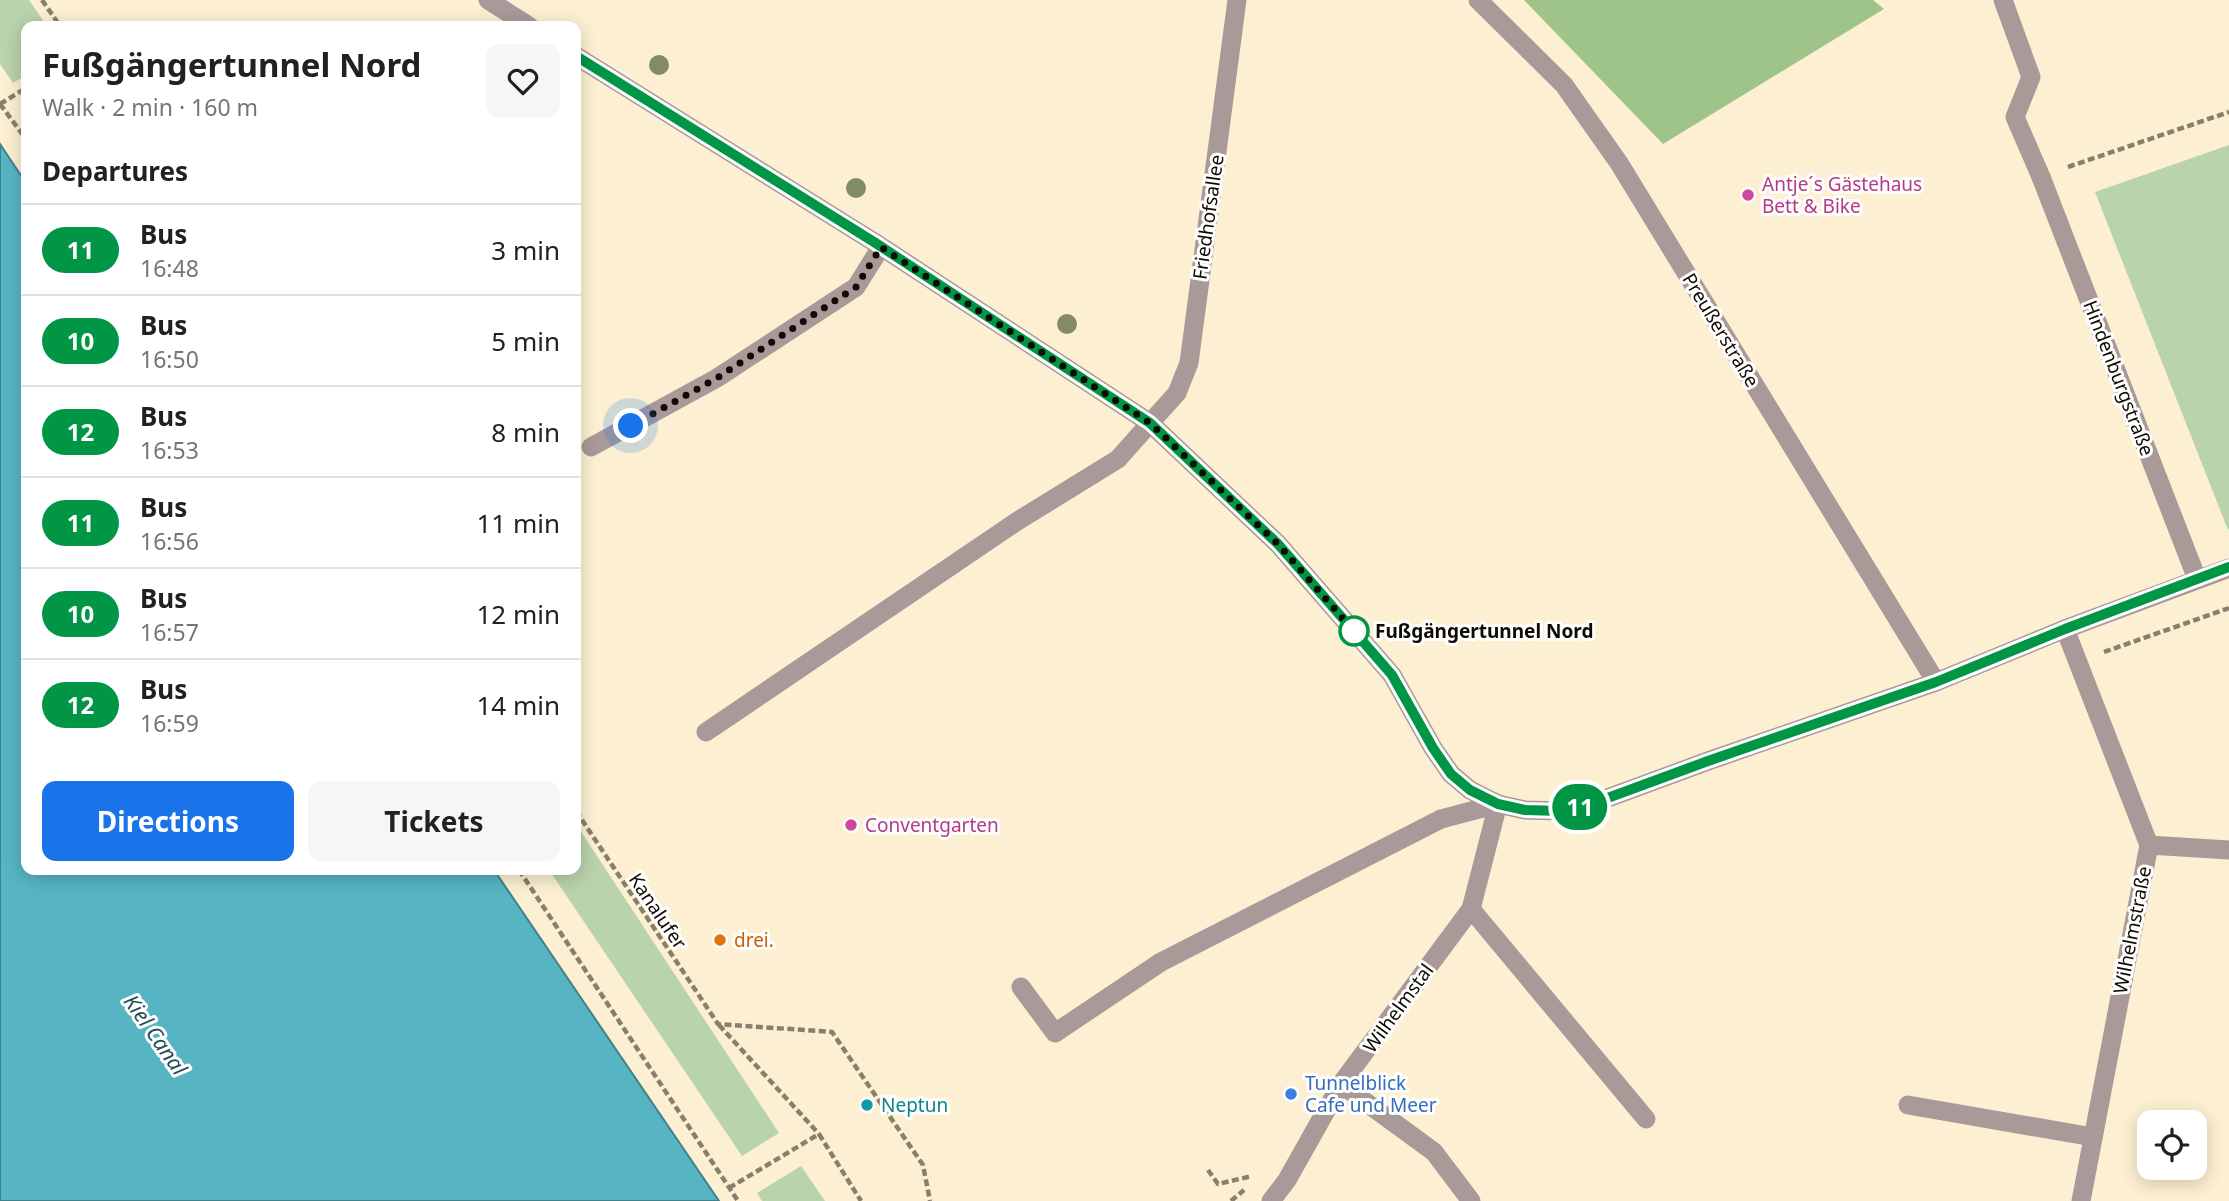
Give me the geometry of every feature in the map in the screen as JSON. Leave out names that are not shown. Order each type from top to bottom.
[{"type":"street","points":[[488,0],[521,21]]},
{"type":"street","name":"Friedhofsallee","points":[[706,732],[1016,522],[1118,458],[1177,393],[1189,363],[1237,0]]},
{"type":"street","name":"Preußerstraße","points":[[1478,0],[1564,85],[1619,163],[1936,682]]},
{"type":"street","name":"Hindenburgstraße","points":[[2003,0],[2031,77],[2015,117],[2197,579]]},
{"type":"street","points":[[581,59],[881,247],[1150,423],[1278,544],[1392,675],[1433,748],[1451,774],[1470,790],[1498,804],[1525,810],[1562,811],[1594,803],[1936,682],[2065,629],[2229,568]]},
{"type":"street","points":[[591,447],[717,378],[856,287],[881,247]]},
{"type":"street","name":"Wilhelmstraße","points":[[2065,629],[2149,845],[2081,1201]]},
{"type":"street","points":[[1021,987],[1055,1033],[1161,962],[1441,819],[1498,804]]},
{"type":"street","name":"Wilhelmstal","points":[[1271,1201],[1287,1180],[1341,1084],[1471,909],[1498,804]]},
{"type":"street","points":[[2149,845],[2229,850]]},
{"type":"street","points":[[1471,909],[1646,1119]]},
{"type":"street","points":[[1341,1084],[1434,1152],[1471,1201]]},
{"type":"street","points":[[1908,1105],[2093,1137]]},
{"type":"path","points":[[42,0],[57,21]]},
{"type":"path","points":[[21,91],[0,104],[21,132]]},
{"type":"path","points":[[2040,177],[2229,112]]},
{"type":"path","points":[[2078,662],[2229,608]]},
{"type":"path","name":"Kanalufer","points":[[581,819],[718,1024],[819,1134],[861,1201]]},
{"type":"path","points":[[522,875],[738,1201]]},
{"type":"path","points":[[718,1024],[832,1032],[923,1165],[930,1201]]},
{"type":"path","points":[[729,1188],[819,1134]]},
{"type":"path","points":[[1208,1170],[1218,1184],[1254,1175]]},
{"type":"green space","points":[[0,0],[29,0],[44,21],[21,21],[21,78],[13,83],[0,64]]},
{"type":"green space","points":[[1524,0],[1873,0],[1884,9],[1663,144]]},
{"type":"green space","points":[[2229,145],[2229,529],[2228,530],[2095,192]]},
{"type":"green space","points":[[581,832],[779,1133],[742,1156],[552,875],[581,875]]},
{"type":"green space","points":[[801,1166],[825,1201],[762,1201],[757,1193]]},
{"type":"water","name":"Kiel Canal","points":[[0,144],[21,176],[21,875],[497,875],[719,1201],[0,1201]]},
{"type":"bus line","name":"11","points":[[581,59],[874,242],[1150,423],[1278,544],[1392,675],[1433,748],[1451,774],[1470,790],[1498,804],[1525,810],[1562,811],[1594,803],[1936,682],[2065,629],[2229,567]]},
{"type":"place","name":"Antje´s Gästehaus Bett & Bike","points":[[1748,195]]},
{"type":"place","name":"Fußgängertunnel Nord","points":[[1354,631]]},
{"type":"place","name":"Conventgarten","points":[[851,825]]},
{"type":"place","name":"drei.","points":[[720,940]]},
{"type":"place","name":"Tunnelblick Cafe und Meer","points":[[1291,1094]]},
{"type":"place","name":"Neptun","points":[[867,1105]]},
{"type":"route","points":[[631,426],[717,378],[856,287],[881,247],[1150,423],[1278,544],[1354,631]]}]
